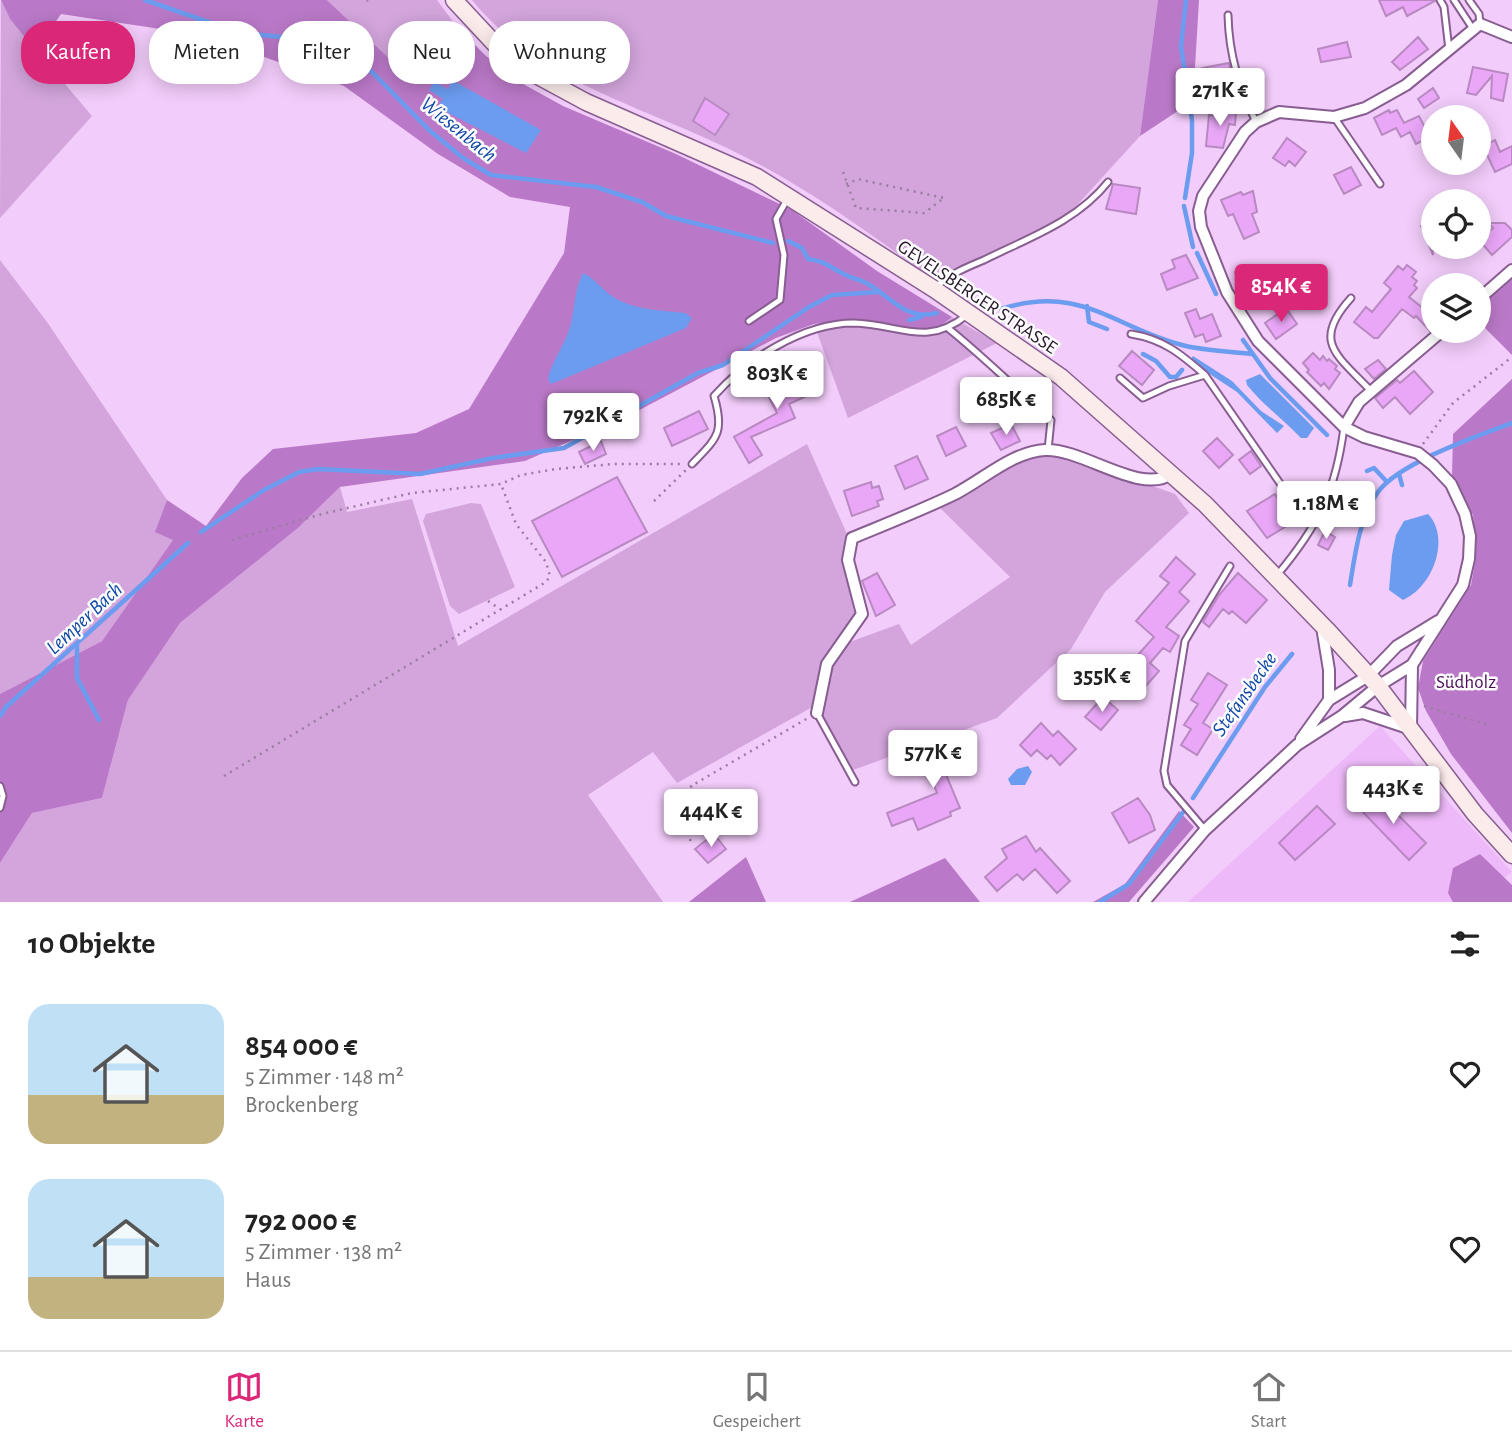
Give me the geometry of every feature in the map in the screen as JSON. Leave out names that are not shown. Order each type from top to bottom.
[{"type":"main road","name":"GEVELSBERGER STRASSE","points":[[454,0],[494,43],[558,88],[727,161],[789,196],[934,289],[1061,377],[1172,473],[1276,576],[1373,681],[1475,814],[1512,855]]},
{"type":"street","points":[[1342,716],[1363,713],[1411,729],[1412,665],[1463,585],[1470,536],[1458,497],[1451,484],[1433,465],[1418,453],[1364,437],[1344,427],[1258,341],[1227,292],[1201,227],[1199,211],[1203,197],[1245,132],[1256,122],[1279,112],[1292,111],[1334,117],[1365,108],[1406,85],[1477,27],[1512,37]]},
{"type":"street","points":[[1491,288],[1512,270]]},
{"type":"street","points":[[1344,427],[1359,402],[1428,343]]},
{"type":"street","points":[[817,713],[827,664],[862,614],[848,560],[852,538],[955,494],[1026,453],[1048,450],[1074,454],[1144,481],[1165,478],[1172,473]]},
{"type":"street","points":[[1144,902],[1205,830],[1297,745],[1342,716],[1373,681],[1397,646],[1441,619]]},
{"type":"street","points":[[1322,625],[1329,670],[1329,700]]},
{"type":"street","points":[[1297,745],[1329,700],[1412,665]]},
{"type":"lane","points":[[1440,0],[1444,7],[1449,50]]},
{"type":"lane","points":[[1454,0],[1477,27]]},
{"type":"lane","points":[[1469,0],[1479,13],[1477,27]]},
{"type":"lane","points":[[1228,15],[1228,45],[1236,78],[1256,122]]},
{"type":"lane","points":[[1334,117],[1380,184]]},
{"type":"lane","points":[[934,289],[957,272],[1067,220],[1108,182]]},
{"type":"lane","points":[[749,321],[780,300],[784,255],[776,219],[789,196]]},
{"type":"lane","points":[[1351,298],[1334,319],[1329,338],[1337,354],[1371,392]]},
{"type":"lane","points":[[692,464],[719,435],[720,419],[714,396],[729,379],[786,343],[827,326],[854,323],[925,333],[949,329],[969,313]]},
{"type":"lane","points":[[949,329],[988,360],[1011,386],[1051,421],[1048,450]]},
{"type":"lane","points":[[1131,334],[1155,338],[1166,344],[1205,375],[1278,481],[1321,517]]},
{"type":"lane","points":[[1120,378],[1143,398],[1169,386],[1205,375]]},
{"type":"lane","points":[[1276,576],[1308,538],[1321,517],[1340,463],[1344,427]]},
{"type":"lane","points":[[1205,830],[1167,785],[1164,771],[1185,641],[1230,566]]},
{"type":"lane","points":[[817,713],[855,782]]},
{"type":"lane","points":[[0,786],[3,796],[0,808]]},
{"type":"path","points":[[844,172],[846,184],[856,208],[924,213],[944,198],[858,179],[846,184]]},
{"type":"path","points":[[1418,453],[1453,403],[1512,357]]},
{"type":"path","points":[[232,540],[322,514],[412,494],[501,484],[522,475],[556,469],[614,464],[692,464]]},
{"type":"path","points":[[654,500],[692,464]]},
{"type":"path","points":[[224,776],[546,582],[550,576],[546,562],[516,524],[501,484]]},
{"type":"path","points":[[488,601],[500,609]]},
{"type":"path","points":[[1411,704],[1486,724]]},
{"type":"path","points":[[690,841],[699,806],[691,786],[817,713]]},
{"type":"shaded area","points":[[1,0],[10,19],[21,32],[21,84],[65,84],[92,116],[0,218]]},
{"type":"shaded area","points":[[327,0],[437,0],[453,21],[388,21],[388,57],[374,44],[374,21],[349,21]]},
{"type":"shaded area","points":[[472,0],[1158,0],[1140,136],[1069,214],[934,280],[808,192],[727,148],[582,84],[630,84],[630,21],[492,21]]},
{"type":"shaded area","points":[[0,260],[47,322],[167,500],[158,533],[174,539],[102,641],[0,694]]},
{"type":"shaded area","points":[[952,317],[997,343],[848,418],[814,324],[852,320],[927,330],[942,325]]},
{"type":"shaded area","points":[[807,444],[847,534],[842,561],[855,616],[847,643],[899,624],[911,645],[1010,577],[938,506],[1015,464],[1038,455],[1075,458],[1175,494],[1189,513],[1105,592],[1071,649],[997,718],[853,770],[814,706],[677,783],[653,752],[588,795],[663,902],[0,902],[0,863],[32,813],[102,798],[128,700],[180,623],[298,528],[340,487],[347,512],[412,499],[458,646]]},
{"type":"shaded area","points":[[471,503],[481,504],[515,587],[459,614],[450,606],[423,521],[426,514]]},
{"type":"shaded area","points":[[1380,726],[1512,872],[1470,902],[1188,902]]},
{"type":"green space","points":[[1,0],[327,0],[349,21],[278,21],[278,62],[264,57],[264,21],[149,21],[149,27],[135,25],[135,21],[107,21],[61,14],[56,21],[21,21],[21,33],[10,19]]},
{"type":"green space","points":[[1158,0],[1199,0],[1193,101],[1140,136]]},
{"type":"green space","points":[[374,44],[388,57],[388,84],[475,84],[475,45],[489,58],[489,84],[524,84],[563,106],[676,154],[792,210],[877,271],[952,317],[942,325],[927,330],[852,320],[814,324],[776,338],[630,415],[525,461],[340,487],[298,528],[180,623],[128,700],[102,798],[32,813],[0,863],[0,694],[102,641],[173,540],[155,532],[167,500],[206,526],[242,478],[273,449],[416,433],[469,409],[564,253],[570,207],[510,197],[438,154],[339,84],[374,84]]},
{"type":"green space","points":[[1512,275],[1512,355],[1491,334],[1491,293]]},
{"type":"green space","name":"Südholz","points":[[1512,379],[1512,833],[1451,754],[1426,711],[1418,688],[1423,661],[1471,585],[1476,557],[1473,515],[1452,476],[1453,434]]},
{"type":"green space","points":[[1179,811],[1194,827],[1129,902],[1093,902],[1125,884]]},
{"type":"green space","points":[[1480,854],[1512,885],[1512,902],[1453,902],[1448,893],[1453,868]]},
{"type":"green space","points":[[746,857],[766,902],[689,902]]},
{"type":"green space","points":[[945,858],[980,902],[850,902]]},
{"type":"water","points":[[433,84],[448,89],[450,84],[459,84],[541,130],[526,153],[437,107],[443,99],[429,90]]},
{"type":"water","points":[[583,273],[609,294],[626,303],[685,313],[692,318],[686,328],[551,384],[548,379],[550,372],[570,327],[576,293]]},
{"type":"water","points":[[1193,356],[1232,381],[1261,411],[1284,426],[1277,433],[1237,392],[1190,361]]},
{"type":"water","points":[[1260,374],[1314,428],[1307,438],[1301,438],[1247,385],[1246,380]]},
{"type":"water","points":[[1428,514],[1435,524],[1438,536],[1435,561],[1423,584],[1414,594],[1403,600],[1389,590],[1396,535],[1404,521]]},
{"type":"water","points":[[1028,766],[1032,772],[1025,785],[1011,785],[1008,779],[1017,769]]},
{"type":"building","points":[[1379,0],[1435,1],[1407,16],[1403,7],[1386,16]]},
{"type":"building","points":[[1418,37],[1428,49],[1400,70],[1392,62]]},
{"type":"building","points":[[1347,42],[1351,57],[1321,62],[1318,49]]},
{"type":"building","points":[[1229,63],[1235,91],[1218,94],[1217,87],[1206,89],[1202,68]]},
{"type":"building","points":[[1473,67],[1508,74],[1503,101],[1491,98],[1492,76],[1476,95],[1467,93]]},
{"type":"building","points":[[1433,88],[1439,98],[1428,105],[1422,105],[1418,99]]},
{"type":"building","points":[[705,98],[729,114],[715,135],[693,121]]},
{"type":"building","points":[[1220,109],[1236,111],[1235,125],[1229,124],[1223,148],[1206,146],[1209,115],[1221,116]]},
{"type":"building","points":[[1389,110],[1390,113],[1397,110],[1404,123],[1419,116],[1421,142],[1416,144],[1410,132],[1401,137],[1396,128],[1382,135],[1374,118]]},
{"type":"building","points":[[1287,138],[1306,152],[1295,166],[1289,161],[1285,166],[1273,158]]},
{"type":"building","points":[[1495,140],[1500,152],[1512,146],[1512,164],[1495,172],[1491,163],[1491,142]]},
{"type":"building","points":[[1351,167],[1361,185],[1344,194],[1334,175]]},
{"type":"building","points":[[1113,184],[1140,188],[1136,214],[1106,209]]},
{"type":"building","points":[[1253,191],[1257,212],[1252,214],[1259,232],[1244,239],[1233,214],[1228,216],[1221,200],[1241,192],[1243,195]]},
{"type":"building","points":[[1491,223],[1505,223],[1512,230],[1512,237],[1492,255],[1491,230]]},
{"type":"building","points":[[1186,255],[1198,278],[1167,290],[1161,274],[1175,268],[1172,260]]},
{"type":"building","points":[[1407,265],[1416,272],[1412,277],[1417,281],[1414,285],[1417,288],[1409,297],[1421,306],[1421,321],[1402,309],[1378,338],[1374,338],[1354,322],[1366,307],[1372,312],[1391,289],[1384,283],[1398,266],[1403,270]]},
{"type":"building","points":[[1245,267],[1248,274],[1253,272],[1263,292],[1247,301],[1235,272]]},
{"type":"building","points":[[1286,308],[1297,324],[1276,339],[1265,323]]},
{"type":"building","points":[[1196,309],[1200,319],[1212,314],[1221,336],[1206,342],[1203,334],[1195,337],[1185,313]]},
{"type":"building","points":[[1132,351],[1154,370],[1142,385],[1119,366]]},
{"type":"building","points":[[1313,353],[1320,360],[1323,356],[1337,366],[1335,369],[1340,373],[1329,389],[1324,383],[1321,386],[1307,372],[1309,370],[1303,363]]},
{"type":"building","points":[[1378,360],[1386,369],[1374,379],[1365,369]]},
{"type":"building","points":[[808,368],[816,388],[810,391],[811,394],[789,404],[795,418],[751,437],[762,455],[749,463],[734,437],[777,413],[767,393],[790,383],[787,378]]},
{"type":"building","points":[[1414,371],[1433,392],[1410,414],[1395,397],[1383,408],[1375,398],[1397,380],[1400,383]]},
{"type":"building","points":[[699,411],[708,429],[672,446],[664,428]]},
{"type":"building","points":[[1011,424],[1020,441],[1001,450],[991,433]]},
{"type":"building","points":[[956,427],[966,446],[946,456],[937,436]]},
{"type":"building","points":[[1217,438],[1233,455],[1219,468],[1203,451]]},
{"type":"building","points":[[601,441],[606,454],[585,464],[579,452]]},
{"type":"building","points":[[1251,451],[1261,466],[1250,474],[1239,460]]},
{"type":"building","points":[[917,456],[928,479],[905,489],[895,466]]},
{"type":"building","points":[[617,477],[647,532],[562,577],[532,521]]},
{"type":"building","points":[[871,482],[872,488],[879,486],[883,499],[877,501],[879,506],[852,516],[844,491]]},
{"type":"building","points":[[1275,494],[1286,512],[1294,507],[1300,518],[1267,538],[1247,511]]},
{"type":"building","points":[[1325,531],[1335,537],[1328,550],[1318,545]]},
{"type":"building","points":[[1176,557],[1195,574],[1179,592],[1189,601],[1166,627],[1179,636],[1170,652],[1163,648],[1150,663],[1159,671],[1138,695],[1118,677],[1154,637],[1136,621],[1169,583],[1160,576]]},
{"type":"building","points":[[877,573],[895,605],[876,616],[862,581]]},
{"type":"building","points":[[1238,573],[1267,600],[1246,623],[1232,611],[1229,614],[1223,609],[1209,627],[1203,622],[1219,595]]},
{"type":"building","points":[[1208,673],[1227,685],[1203,723],[1213,729],[1197,755],[1181,745],[1191,729],[1184,725],[1198,704],[1191,700]]},
{"type":"building","points":[[1103,697],[1118,710],[1101,730],[1085,717]]},
{"type":"building","points":[[1041,723],[1053,736],[1058,731],[1076,749],[1060,765],[1051,755],[1047,759],[1037,750],[1031,756],[1020,745]]},
{"type":"building","points":[[956,737],[964,757],[942,765],[960,808],[950,812],[951,816],[918,830],[913,818],[892,826],[887,813],[937,793],[928,770],[932,768],[925,750]]},
{"type":"building","points":[[1375,792],[1426,843],[1409,860],[1359,808]]},
{"type":"building","points":[[1138,798],[1150,815],[1155,830],[1129,843],[1112,813]]},
{"type":"building","points":[[1317,806],[1335,824],[1295,860],[1279,843]]},
{"type":"building","points":[[714,834],[726,849],[708,863],[695,849]]},
{"type":"building","points":[[1026,836],[1036,852],[1040,848],[1070,881],[1057,893],[1035,869],[1023,880],[1017,874],[997,891],[985,877],[1007,858],[1002,849]]},
{"type":"waterway","name":"Wiesenbach","points":[[145,0],[240,33],[312,40],[345,52],[373,73],[429,130],[463,158],[491,175],[596,187],[642,202],[666,216],[773,243]]},
{"type":"waterway","points":[[1185,198],[1192,153],[1192,120],[1181,46],[1186,0]]},
{"type":"waterway","points":[[1184,206],[1193,247]]},
{"type":"waterway","name":"Wiesenbach","points":[[788,241],[802,248],[808,259],[824,263],[866,283],[908,311],[926,315],[937,313]]},
{"type":"waterway","points":[[1197,253],[1216,294]]},
{"type":"waterway","points":[[201,532],[264,490],[299,472],[318,469],[420,474],[493,458],[564,448],[698,373],[723,365],[809,307],[832,295],[878,292]]},
{"type":"waterway","points":[[1001,309],[1053,301],[1075,304],[1182,345],[1252,354]]},
{"type":"waterway","points":[[1087,306],[1089,322],[1107,329]]},
{"type":"waterway","points":[[909,320],[921,317]]},
{"type":"waterway","points":[[1243,340],[1270,378],[1327,435]]},
{"type":"waterway","points":[[1143,354],[1156,361],[1170,377],[1176,377],[1182,370]]},
{"type":"waterway","name":"Stefansbecke","points":[[1350,585],[1366,513],[1388,481],[1420,461],[1512,423]]},
{"type":"waterway","points":[[1367,471],[1374,468],[1387,482]]},
{"type":"waterway","points":[[1399,474],[1402,485]]},
{"type":"waterway","name":"Lemper Bach","points":[[0,716],[6,707],[188,543]]},
{"type":"waterway","points":[[77,643],[77,678],[99,720]]},
{"type":"waterway","name":"Stefansbecke","points":[[1193,798],[1265,687],[1292,654]]},
{"type":"waterway","name":"Stefansbecke","points":[[1100,902],[1129,884],[1184,811]]}]
